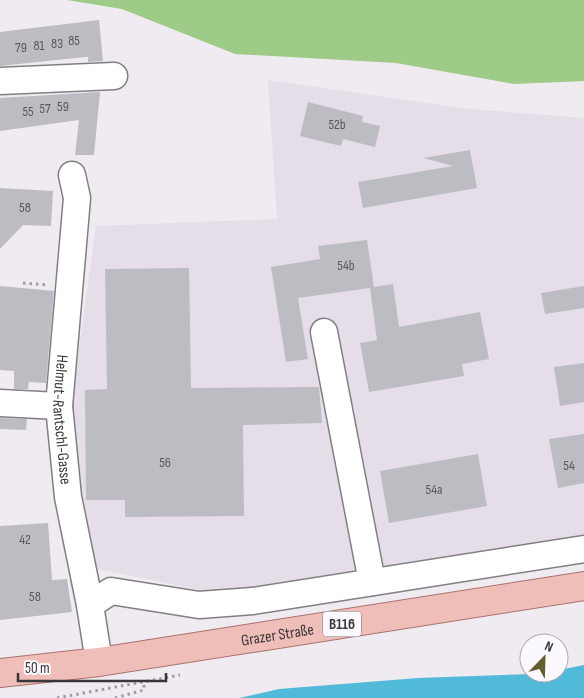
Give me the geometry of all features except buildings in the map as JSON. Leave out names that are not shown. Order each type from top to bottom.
[{"type":"main road","name":"Grazer Straße","points":[[0,673],[99,662],[584,586]]},
{"type":"street","points":[[0,81],[114,76]]},
{"type":"street","name":"Helmut-Rantschl-Gasse","points":[[72,175],[77,198],[59,406],[68,497],[90,605],[99,662]]},
{"type":"street","points":[[324,332],[372,582]]},
{"type":"street","points":[[0,403],[59,406]]},
{"type":"street","points":[[90,605],[111,591],[199,605],[252,601],[584,549]]},
{"type":"path","points":[[115,698],[144,690],[141,655]]},
{"type":"shaded area","points":[[268,80],[470,109],[584,118],[584,537],[214,593],[93,568],[77,502],[71,406],[96,226],[277,219]]},
{"type":"green space","points":[[67,0],[584,0],[584,81],[514,84],[396,63],[235,54],[122,9]]},
{"type":"water","points":[[584,665],[584,698],[239,698],[279,689],[418,678],[519,674],[519,683],[569,683],[569,668]]}]
